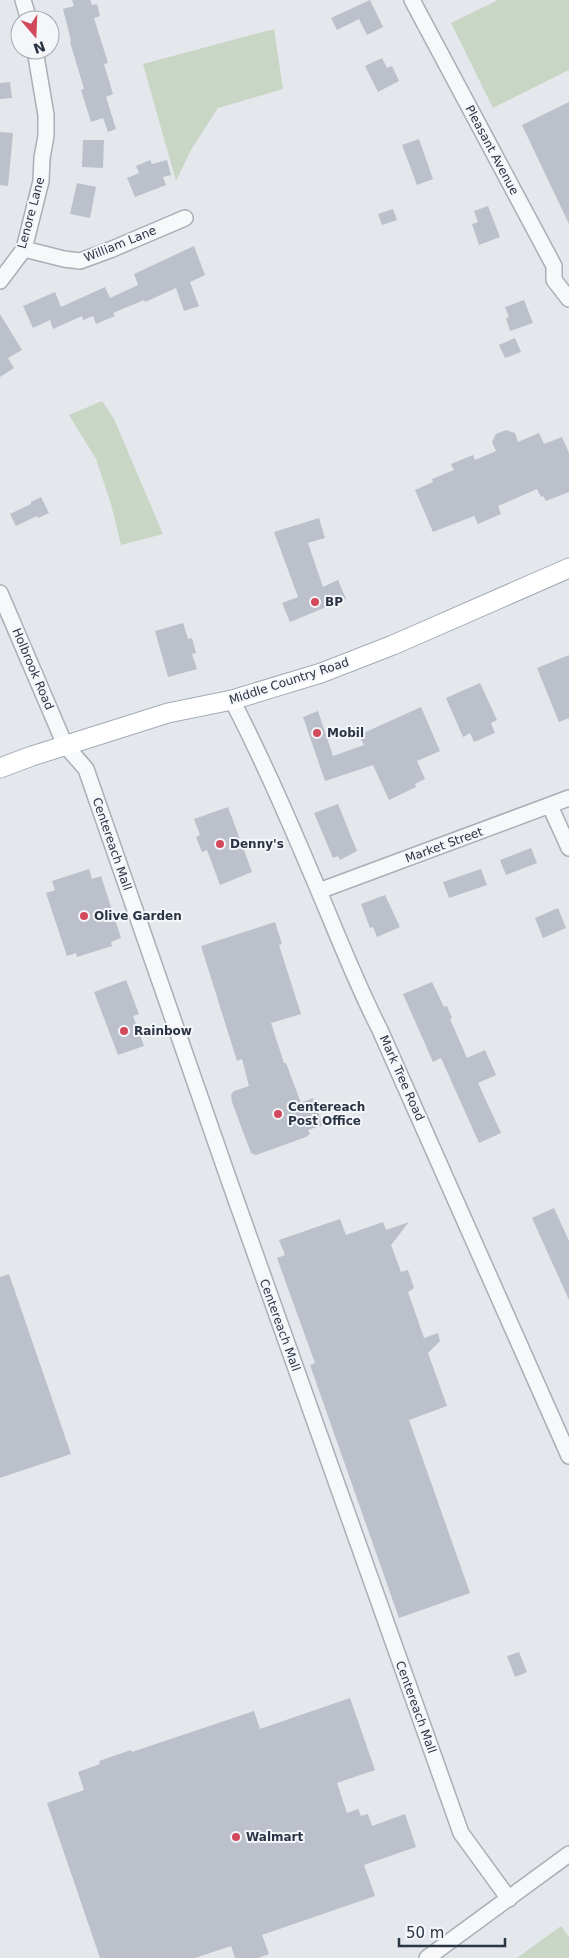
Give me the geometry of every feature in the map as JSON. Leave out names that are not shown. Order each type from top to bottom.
[{"type":"main road","name":"Middle Country Road","points":[[0,768],[168,713],[232,700],[320,673],[393,646],[569,568]]},
{"type":"street","name":"Pleasant Avenue","points":[[412,0],[554,266],[554,280],[569,299]]},
{"type":"street","name":"Lenore Lane","points":[[0,281],[24,249],[41,181],[42,158],[46,136],[46,115],[38,60]]},
{"type":"street","name":"William Lane","points":[[24,249],[64,260],[80,261],[185,218]]},
{"type":"street","name":"Holbrook Road","points":[[0,594],[66,745]]},
{"type":"street","name":"Mark Tree Road","points":[[232,700],[247,729],[319,891],[364,999],[380,1030],[569,1456]]},
{"type":"street","name":"Centereach Mall","points":[[66,745],[86,769],[233,1192],[461,1833],[509,1899]]},
{"type":"street","name":"Market Street","points":[[319,891],[569,798]]},
{"type":"street","points":[[550,806],[569,848]]},
{"type":"street","points":[[428,1958],[569,1854]]},
{"type":"green space","points":[[498,0],[569,0],[569,70],[493,108],[451,23]]},
{"type":"green space","points":[[274,29],[283,89],[218,108],[192,148],[176,181],[143,64]]},
{"type":"green space","points":[[102,401],[114,419],[163,534],[121,545],[111,504],[96,459],[69,415]]},
{"type":"green space","points":[[561,1926],[569,1937],[569,1958],[517,1958]]},
{"type":"building","points":[[72,0],[90,0],[92,5],[97,4],[100,16],[94,18],[108,63],[104,64],[113,94],[106,97],[116,129],[108,132],[103,118],[91,122],[81,90],[84,89],[70,42],[63,9],[74,6]]},
{"type":"building","points":[[370,0],[383,27],[367,35],[359,19],[337,30],[331,18]]},
{"type":"building","points":[[382,58],[387,68],[392,66],[399,81],[378,92],[365,66]]},
{"type":"building","points":[[10,82],[12,98],[0,99],[0,83]]},
{"type":"building","points":[[569,102],[569,224],[522,125]]},
{"type":"building","points":[[0,132],[13,133],[8,186],[0,185]]},
{"type":"building","points":[[419,139],[433,179],[417,185],[402,145]]},
{"type":"building","points":[[83,140],[104,140],[103,168],[82,167]]},
{"type":"building","points":[[150,160],[152,164],[167,160],[171,175],[163,177],[166,185],[135,197],[127,178],[139,173],[136,166]]},
{"type":"building","points":[[77,183],[96,187],[90,218],[70,214]]},
{"type":"building","points":[[488,206],[500,237],[479,245],[472,224],[478,222],[474,211]]},
{"type":"building","points":[[393,209],[397,220],[382,225],[378,214]]},
{"type":"building","points":[[194,246],[205,275],[190,282],[199,306],[184,311],[176,288],[145,302],[144,300],[113,313],[115,316],[96,324],[93,316],[83,320],[82,316],[53,329],[50,320],[33,328],[23,306],[55,292],[61,307],[105,287],[110,298],[138,285],[134,274]]},
{"type":"building","points":[[524,300],[533,323],[510,331],[506,318],[509,317],[505,307]]},
{"type":"building","points":[[0,314],[22,350],[8,358],[14,368],[0,377]]},
{"type":"building","points":[[515,338],[521,352],[505,358],[499,345]]},
{"type":"building","points":[[506,430],[515,433],[518,442],[539,433],[544,444],[562,437],[569,453],[569,492],[546,501],[543,496],[541,497],[537,489],[498,506],[501,514],[478,524],[474,516],[433,532],[415,490],[433,482],[432,479],[454,470],[451,464],[473,455],[475,460],[496,451],[492,442],[496,434]]},
{"type":"building","points":[[41,497],[49,513],[38,518],[37,516],[16,526],[10,514]]},
{"type":"building","points":[[319,518],[325,538],[308,543],[323,587],[338,580],[346,599],[290,622],[282,603],[298,597],[274,532]]},
{"type":"building","points":[[183,623],[188,639],[192,638],[196,653],[192,654],[197,669],[168,677],[155,631]]},
{"type":"building","points":[[569,655],[569,718],[559,722],[537,668]]},
{"type":"building","points":[[480,683],[497,720],[491,723],[495,733],[474,742],[470,733],[463,737],[446,698]]},
{"type":"building","points":[[421,707],[440,751],[417,761],[425,779],[415,784],[416,787],[389,800],[373,765],[325,781],[303,717],[318,711],[333,756],[364,745],[359,735]]},
{"type":"building","points":[[338,804],[357,851],[340,860],[338,856],[333,858],[314,813]]},
{"type":"building","name":"Denny's","points":[[228,807],[252,872],[220,885],[207,850],[202,852],[196,837],[200,835],[194,819]]},
{"type":"building","points":[[531,848],[537,863],[506,875],[500,860]]},
{"type":"building","name":"Olive Garden","points":[[89,869],[92,879],[101,876],[121,938],[111,942],[112,946],[77,957],[76,953],[67,956],[46,893],[55,890],[52,881]]},
{"type":"building","points":[[481,869],[487,885],[449,898],[443,882]]},
{"type":"building","points":[[385,895],[400,927],[377,937],[373,927],[370,928],[361,904]]},
{"type":"building","points":[[558,908],[566,928],[543,938],[535,918]]},
{"type":"building","points":[[275,922],[282,944],[279,945],[301,1014],[271,1023],[284,1063],[286,1063],[301,1103],[313,1098],[323,1125],[308,1130],[310,1134],[306,1137],[256,1155],[251,1153],[232,1102],[231,1095],[234,1091],[249,1086],[242,1059],[237,1061],[201,946]]},
{"type":"building","name":"Rainbow","points":[[126,980],[139,1014],[133,1016],[144,1046],[118,1055],[94,992]]},
{"type":"building","points":[[432,982],[444,1007],[447,1006],[452,1018],[450,1019],[467,1058],[485,1050],[496,1075],[478,1083],[501,1133],[479,1143],[441,1058],[433,1062],[403,994]]},
{"type":"building","points":[[554,1208],[569,1241],[569,1300],[532,1218]]},
{"type":"building","points":[[340,1219],[346,1235],[383,1222],[386,1230],[409,1222],[391,1245],[401,1272],[408,1270],[414,1288],[408,1292],[424,1338],[438,1333],[440,1341],[428,1353],[447,1406],[409,1420],[470,1593],[399,1618],[310,1365],[315,1363],[277,1258],[285,1255],[279,1240]]},
{"type":"building","points":[[9,1274],[71,1454],[0,1478],[0,1277]]},
{"type":"building","points":[[519,1652],[527,1672],[515,1677],[507,1656]]},
{"type":"building","name":"Walmart","points":[[350,1698],[375,1770],[337,1783],[347,1813],[358,1809],[361,1816],[368,1814],[372,1826],[405,1814],[416,1847],[364,1865],[375,1896],[262,1935],[269,1954],[258,1958],[235,1958],[231,1946],[195,1958],[100,1958],[47,1803],[84,1790],[78,1772],[100,1764],[99,1761],[131,1750],[132,1752],[254,1711],[260,1729]]},
{"type":"place","name":"BP","points":[[315,602]]},
{"type":"place","name":"Mobil","points":[[317,733]]},
{"type":"place","name":"Denny's","points":[[220,844]]},
{"type":"place","name":"Olive Garden","points":[[84,916]]},
{"type":"place","name":"Rainbow","points":[[124,1031]]},
{"type":"place","name":"Centereach Post Office","points":[[278,1114]]},
{"type":"place","name":"Walmart","points":[[236,1837]]}]
